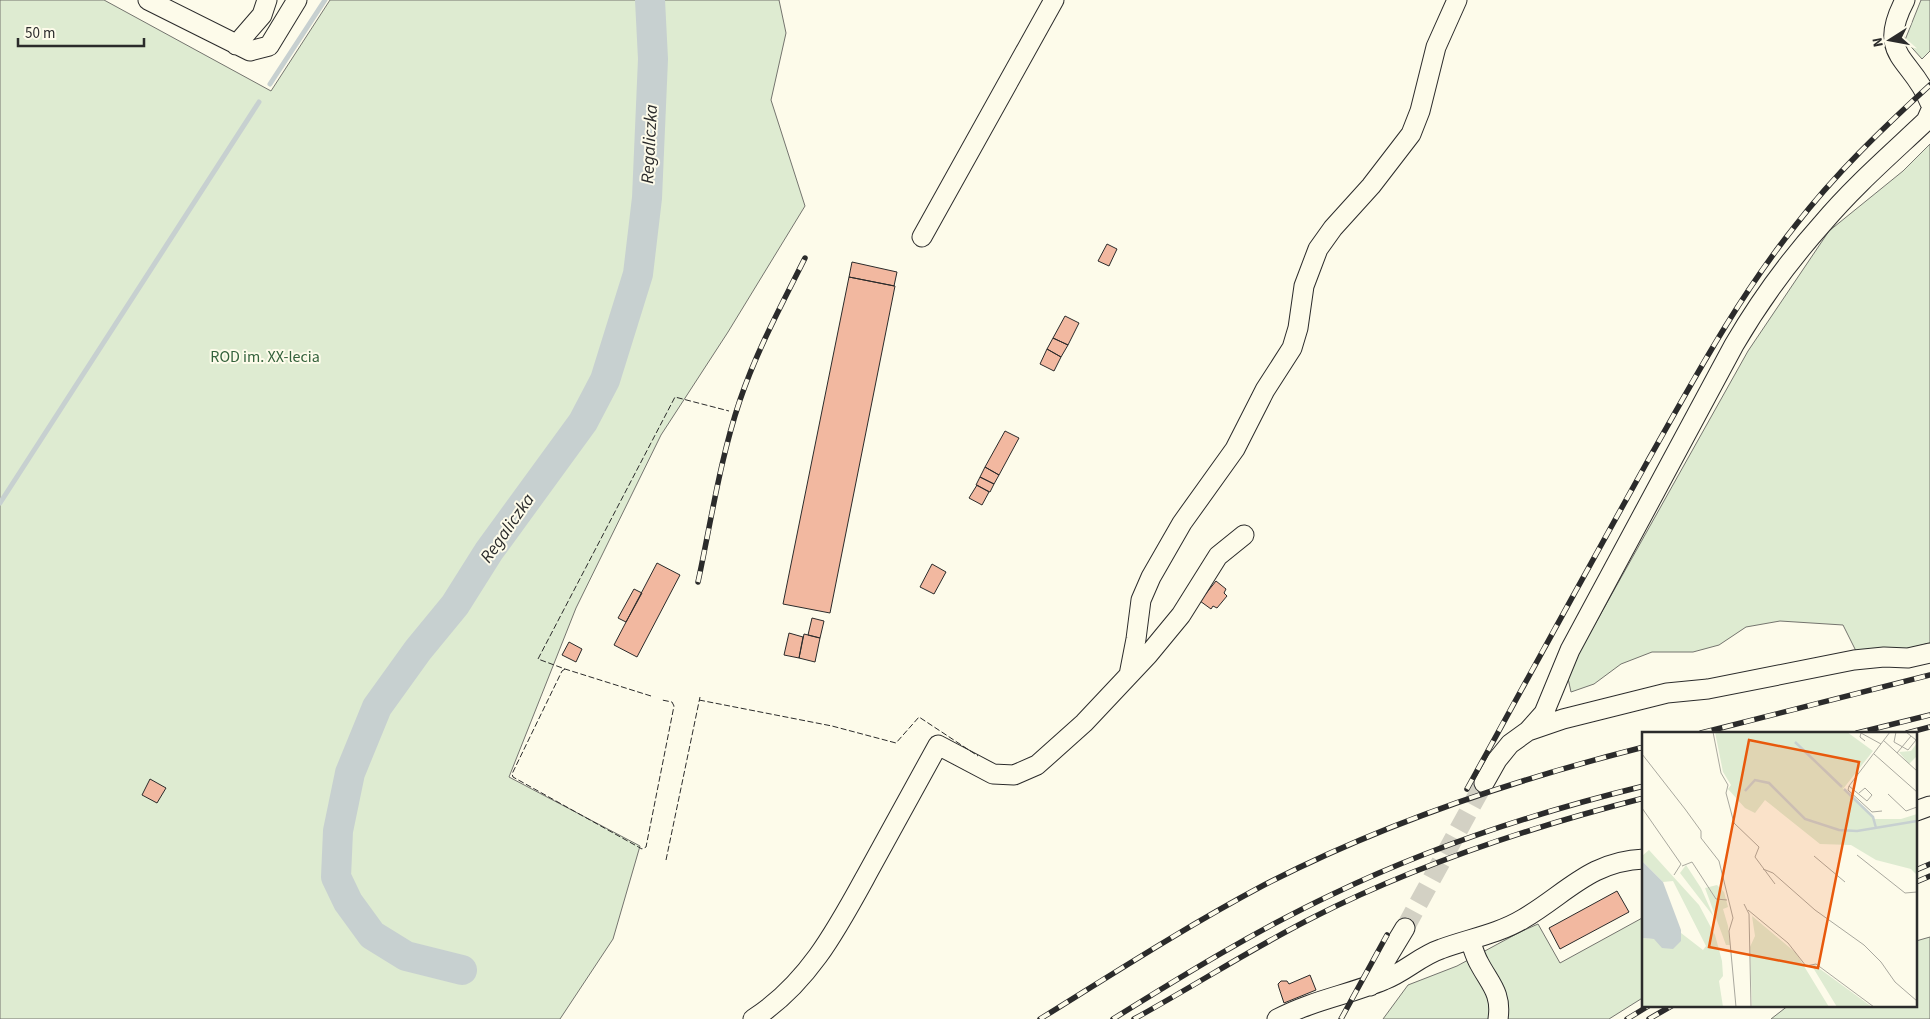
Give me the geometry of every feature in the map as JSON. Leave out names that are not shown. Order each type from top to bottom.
[{"type":"street","points":[[148,0],[250,51],[268,46],[297,0]]},
{"type":"street","points":[[236,45],[262,15],[267,0]]},
{"type":"street","points":[[922,237],[1054,0]]},
{"type":"street","points":[[1129,675],[1141,600],[1148,583],[1182,523],[1234,449],[1265,390],[1292,348],[1298,328],[1304,286],[1318,249],[1333,228],[1371,186],[1411,134],[1420,111],[1436,47],[1457,0]]},
{"type":"street","points":[[1905,0],[1894,26],[1893,40],[1896,50],[1924,90],[1930,103]]},
{"type":"street","points":[[1528,732],[1544,713],[1570,650],[1730,352],[1752,315],[1821,224],[1859,184],[1926,122],[1930,112]]},
{"type":"street","points":[[753,1019],[766,1011],[794,986],[824,950],[938,745],[993,774],[1007,776],[1021,773],[1037,765],[1084,723],[1129,675],[1176,621],[1218,556],[1244,535]]},
{"type":"street","points":[[1484,784],[1503,751],[1518,737],[1563,720],[1653,696],[1708,689],[1854,660],[1884,657],[1908,658],[1930,653]]},
{"type":"street","points":[[1918,810],[1930,806]]},
{"type":"street","points":[[1277,1019],[1315,1002],[1370,986],[1398,973],[1432,952],[1489,934],[1522,920],[1544,906],[1576,881],[1592,872],[1623,861],[1642,859]]},
{"type":"street","points":[[1370,986],[1405,928]]},
{"type":"street","points":[[1470,940],[1480,964],[1498,994],[1500,1007],[1498,1019]]},
{"type":"green space","name":"ROD im. XX-lecia","points":[[0,0],[104,0],[271,91],[330,0],[779,0],[786,33],[771,100],[805,206],[728,332],[661,435],[576,608],[509,777],[640,846],[613,939],[560,1019],[0,1019]]},
{"type":"green space","points":[[1921,0],[1930,0],[1930,51],[1922,59],[1905,40]]},
{"type":"green space","points":[[1930,144],[1930,643],[1906,649],[1857,653],[1843,625],[1780,621],[1746,627],[1719,645],[1693,652],[1652,652],[1621,664],[1594,684],[1571,692],[1567,674],[1748,351],[1829,231],[1903,171]]},
{"type":"green space","points":[[1642,918],[1642,998],[1609,1019],[1383,1019],[1408,985],[1457,966],[1538,924],[1560,963]]},
{"type":"green space","points":[[1930,937],[1930,1019],[1771,1019],[1788,1006],[1918,1006],[1918,940]]},
{"type":"building","points":[[1107,244],[1117,249],[1109,266],[1098,261]]},
{"type":"building","points":[[852,262],[897,272],[894,286],[849,277]]},
{"type":"building","points":[[849,277],[895,286],[830,613],[783,604]]},
{"type":"building","points":[[1065,316],[1079,323],[1068,345],[1053,338]]},
{"type":"building","points":[[1053,338],[1068,345],[1061,357],[1047,349]]},
{"type":"building","points":[[1047,349],[1061,357],[1054,371],[1040,364]]},
{"type":"building","points":[[1005,431],[1019,438],[999,475],[985,467]]},
{"type":"building","points":[[985,467],[999,475],[994,484],[980,477]]},
{"type":"building","points":[[980,477],[994,484],[990,492],[976,485]]},
{"type":"building","points":[[977,485],[989,492],[982,505],[969,498]]},
{"type":"building","points":[[657,563],[680,575],[637,657],[614,645]]},
{"type":"building","points":[[932,564],[946,572],[934,594],[920,587]]},
{"type":"building","points":[[1216,581],[1226,589],[1224,593],[1227,596],[1217,608],[1213,606],[1211,609],[1200,601]]},
{"type":"building","points":[[634,589],[642,593],[626,622],[618,618]]},
{"type":"building","points":[[812,618],[824,621],[820,638],[808,635]]},
{"type":"building","points":[[789,633],[803,637],[799,658],[784,655]]},
{"type":"building","points":[[804,634],[820,638],[815,662],[799,658]]},
{"type":"building","points":[[569,642],[582,649],[576,662],[562,655]]},
{"type":"building","points":[[150,779],[166,788],[157,803],[142,795]]},
{"type":"building","points":[[1617,891],[1629,912],[1560,949],[1549,928]]},
{"type":"building","points":[[1310,975],[1316,990],[1284,1003],[1278,984],[1281,981],[1287,981],[1289,984]]},
{"type":"waterway","points":[[270,84],[325,0]]},
{"type":"waterway","name":"Regaliczka","points":[[462,970],[406,956],[372,935],[348,902],[336,877],[338,831],[350,773],[377,707],[418,650],[455,605],[489,551],[583,422],[605,380],[638,274],[647,198],[653,59],[650,0]]},
{"type":"waterway","points":[[0,503],[259,102]]},
{"type":"tunnel","points":[[1405,928],[1484,783]]},
{"type":"railway","points":[[1467,789],[1680,403],[1753,283],[1826,188],[1877,135],[1930,85]]},
{"type":"railway","points":[[698,582],[721,468],[740,400],[762,345],[805,258]]},
{"type":"railway","points":[[1705,732],[1930,675]]},
{"type":"railway","points":[[1861,732],[1930,715]]},
{"type":"railway","points":[[1911,732],[1930,727]]},
{"type":"railway","points":[[1040,1019],[1207,917],[1264,885],[1309,863],[1402,823],[1450,805],[1546,774],[1642,748]]},
{"type":"railway","points":[[1113,1019],[1194,969],[1249,938],[1305,908],[1371,877],[1486,832],[1564,807],[1642,786]]},
{"type":"railway","points":[[1134,1019],[1289,930],[1393,881],[1517,834],[1642,799]]},
{"type":"railway","points":[[1918,869],[1930,864]]},
{"type":"railway","points":[[1918,881],[1930,876]]},
{"type":"railway","points":[[1341,1019],[1387,935]]},
{"type":"railway","points":[[1627,1019],[1648,1006]]},
{"type":"railway","points":[[1649,1019],[1671,1006]]},
{"type":"fence","points":[[651,696],[538,659],[675,397],[729,411]]},
{"type":"fence","points":[[565,669],[562,671],[512,774],[513,777],[642,849],[646,847],[674,706],[672,702],[662,700]]},
{"type":"fence","points":[[666,860],[700,697]]},
{"type":"fence","points":[[699,700],[832,726],[896,743],[919,717],[978,756]]}]
